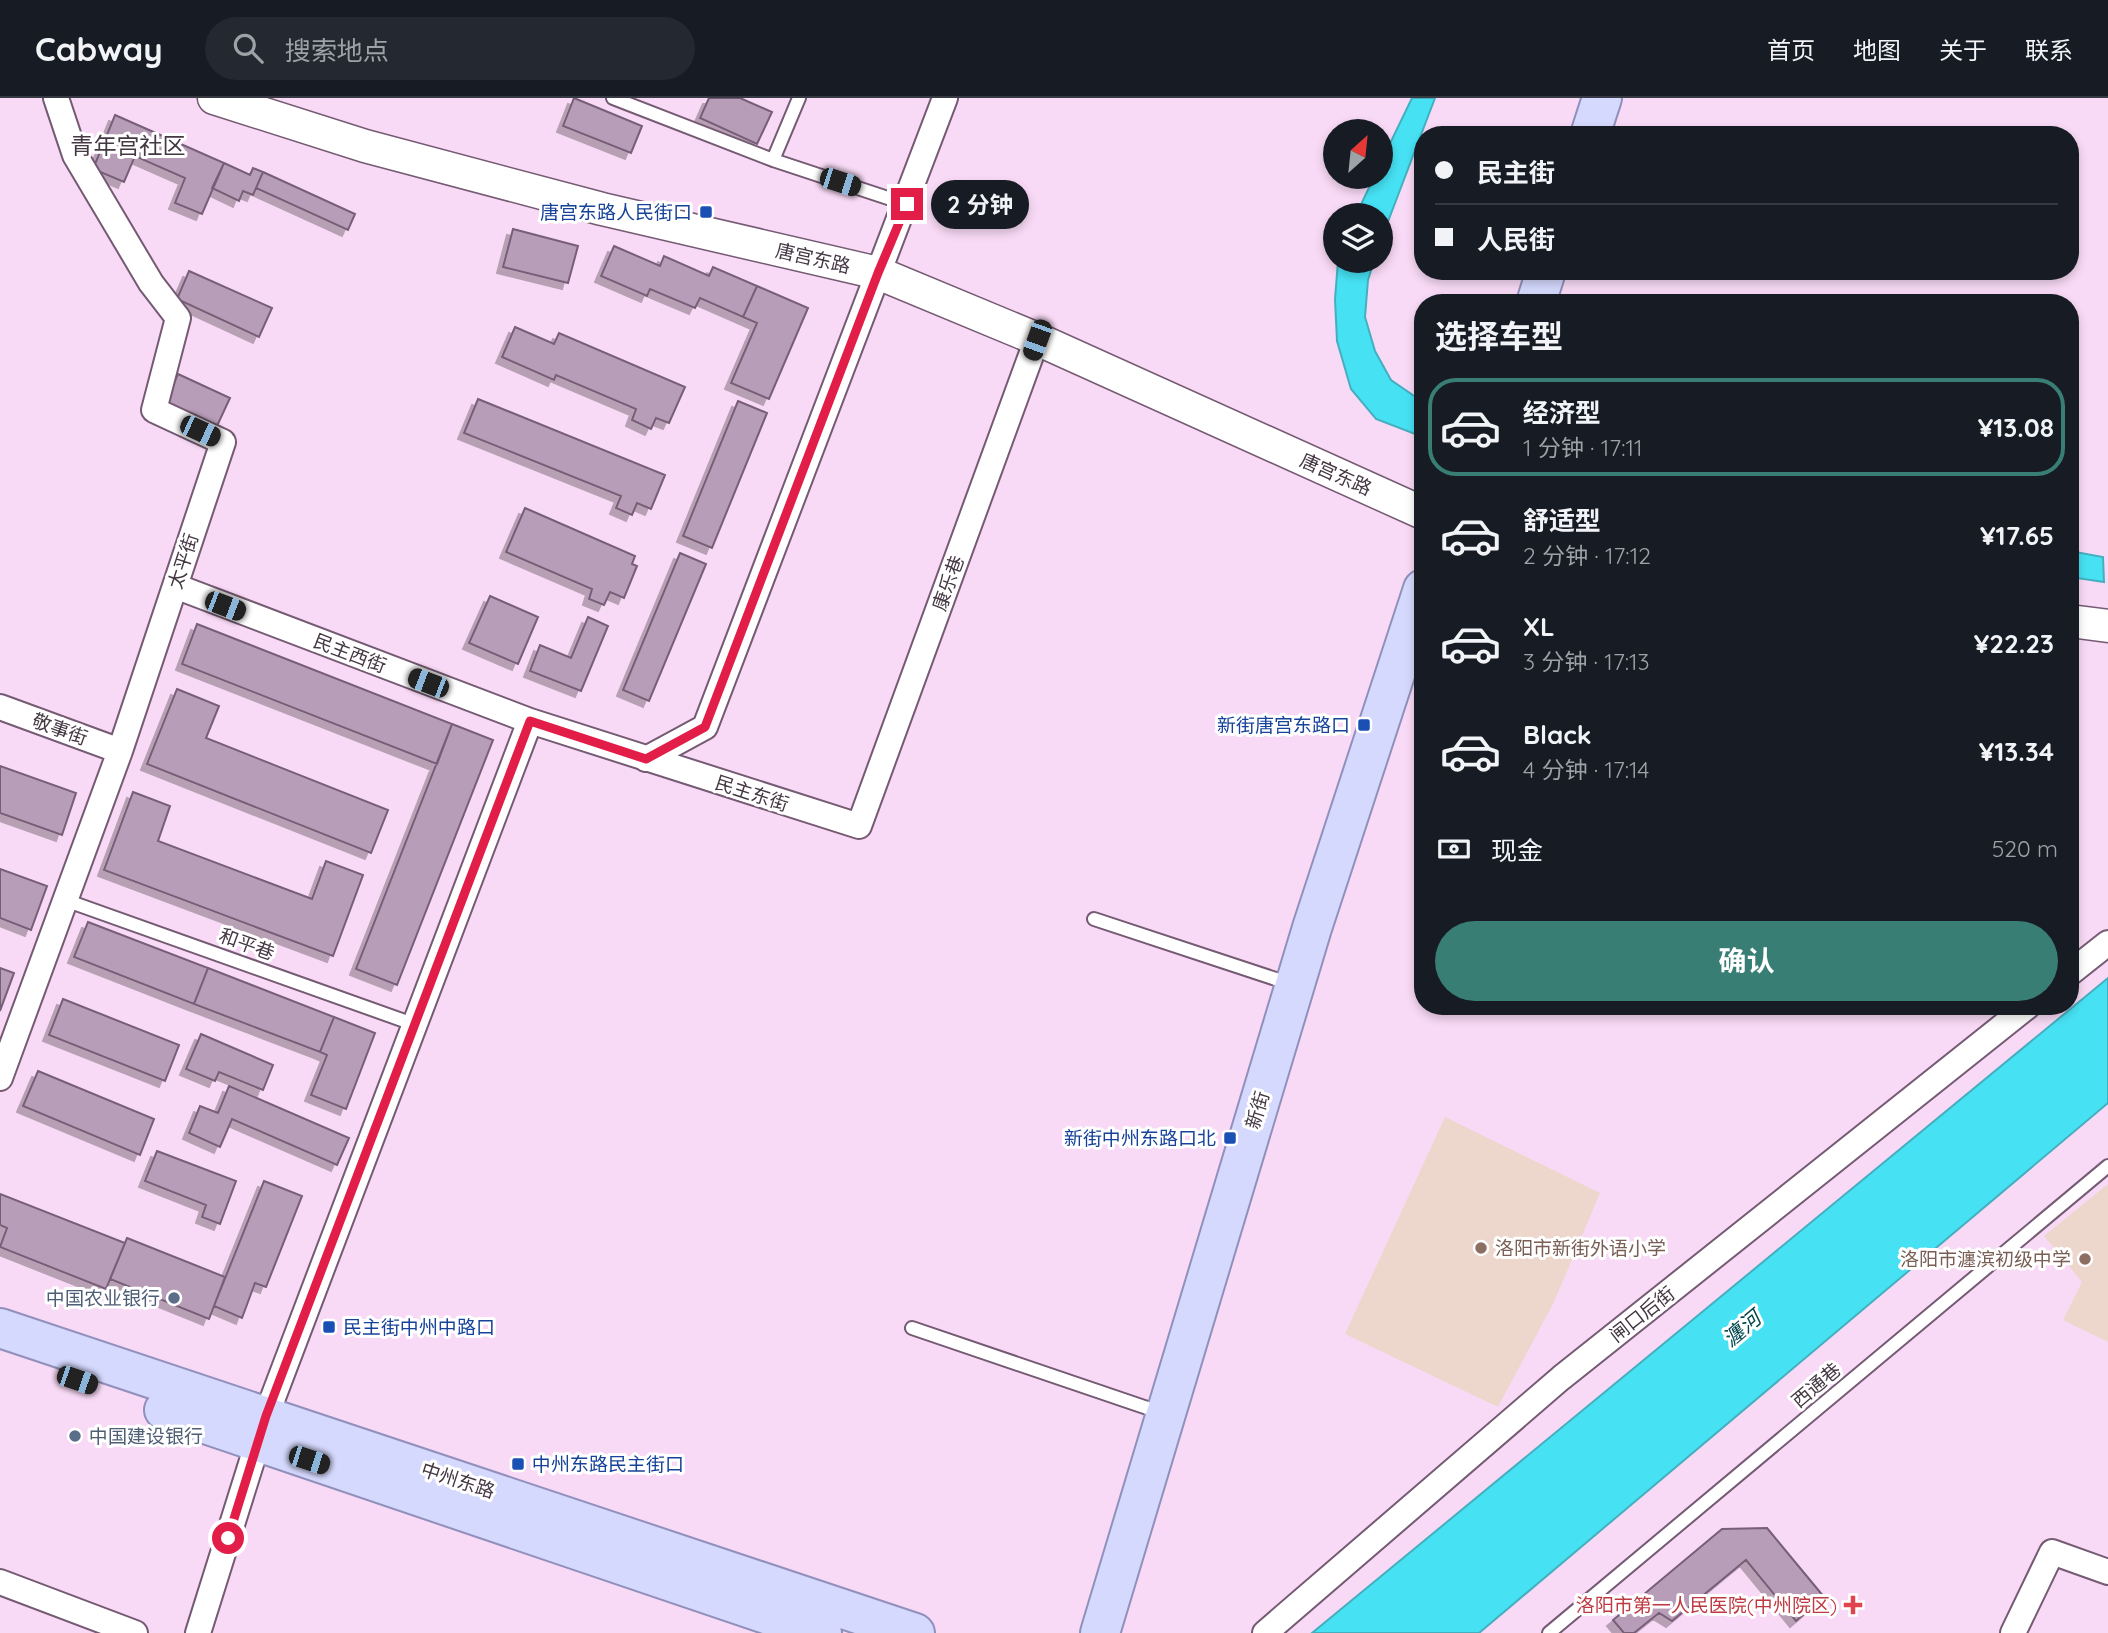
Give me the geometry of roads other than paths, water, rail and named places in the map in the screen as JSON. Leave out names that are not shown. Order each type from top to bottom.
[{"type":"main road","points":[[1572,126],[1580,98]]},
{"type":"main road","points":[[1593,126],[1602,98]]},
{"type":"main road","name":"新街","points":[[1100,1633],[1295,985],[1414,617]]},
{"type":"main road","name":"新街","points":[[1124,1633],[1314,985],[1414,679]]},
{"type":"main road","name":"中州东路","points":[[0,1328],[262,1429],[822,1633]]},
{"type":"main road","name":"中州东路","points":[[0,1352],[262,1429],[915,1633]]},
{"type":"street","name":"太平街","points":[[0,1078],[120,751],[223,442],[154,410],[178,318],[151,283],[75,155],[56,98]]},
{"type":"street","name":"唐宫东路","points":[[214,98],[365,146],[602,209],[878,273],[1037,340],[1414,509]]},
{"type":"street","points":[[646,759],[705,727],[878,273],[907,204],[945,98]]},
{"type":"street","name":"康乐巷","points":[[859,826],[1037,340]]},
{"type":"street","name":"民主西街","points":[[175,586],[530,721],[646,759]]},
{"type":"street","points":[[2079,622],[2108,626]]},
{"type":"street","name":"敬事街","points":[[0,707],[120,751]]},
{"type":"street","points":[[198,1633],[262,1429],[530,721]]},
{"type":"street","name":"民主东街","points":[[646,759],[859,826]]},
{"type":"street","points":[[2079,966],[2108,943]]},
{"type":"street","name":"闸口后街","points":[[1265,1633],[1561,1378],[2017,1015]]},
{"type":"street","points":[[2013,1633],[2052,1552],[2108,1572]]},
{"type":"street","points":[[0,1582],[135,1633]]},
{"type":"lane","points":[[613,98],[773,160],[907,204]]},
{"type":"lane","points":[[773,160],[799,98]]},
{"type":"lane","name":"和平巷","points":[[65,900],[416,1025]]},
{"type":"lane","points":[[1094,919],[1295,985]]},
{"type":"lane","name":"西通巷","points":[[1549,1633],[2108,1166]]},
{"type":"lane","points":[[912,1328],[1166,1414]]},
{"type":"water","points":[[1412,98],[1435,98],[1424,126],[1414,126],[1414,153],[1393,208],[1393,203],[1362,203],[1368,189],[1393,189],[1393,137]]},
{"type":"water","points":[[1337,273],[1370,273],[1365,317],[1375,351],[1391,380],[1414,396],[1414,434],[1376,419],[1351,389],[1337,341]]},
{"type":"water","points":[[2079,553],[2103,557],[2104,582],[2079,578]]},
{"type":"water","name":"瀍河","points":[[2108,978],[2108,1103],[1479,1633],[1312,1633],[2063,1015],[2079,1015],[2079,1002]]},
{"type":"place","name":"唐宫东路人民街口","points":[[706,212]]},
{"type":"place","name":"新街唐宫东路口","points":[[1364,725]]},
{"type":"place","name":"新街中州东路口北","points":[[1230,1138]]},
{"type":"place","name":"洛阳市新街外语小学","points":[[1481,1248]]},
{"type":"place","name":"洛阳市瀍滨初级中学","points":[[2085,1259]]},
{"type":"place","name":"中国农业银行","points":[[174,1298]]},
{"type":"place","name":"民主街中州中路口","points":[[329,1327]]},
{"type":"place","name":"中国建设银行","points":[[75,1436]]},
{"type":"place","name":"中州东路民主街口","points":[[518,1464]]},
{"type":"place","name":"洛阳市第一人民医院(中州院区)","points":[[1853,1605]]},
{"type":"district","name":"青年宫社区","points":[[128,146]]}]
